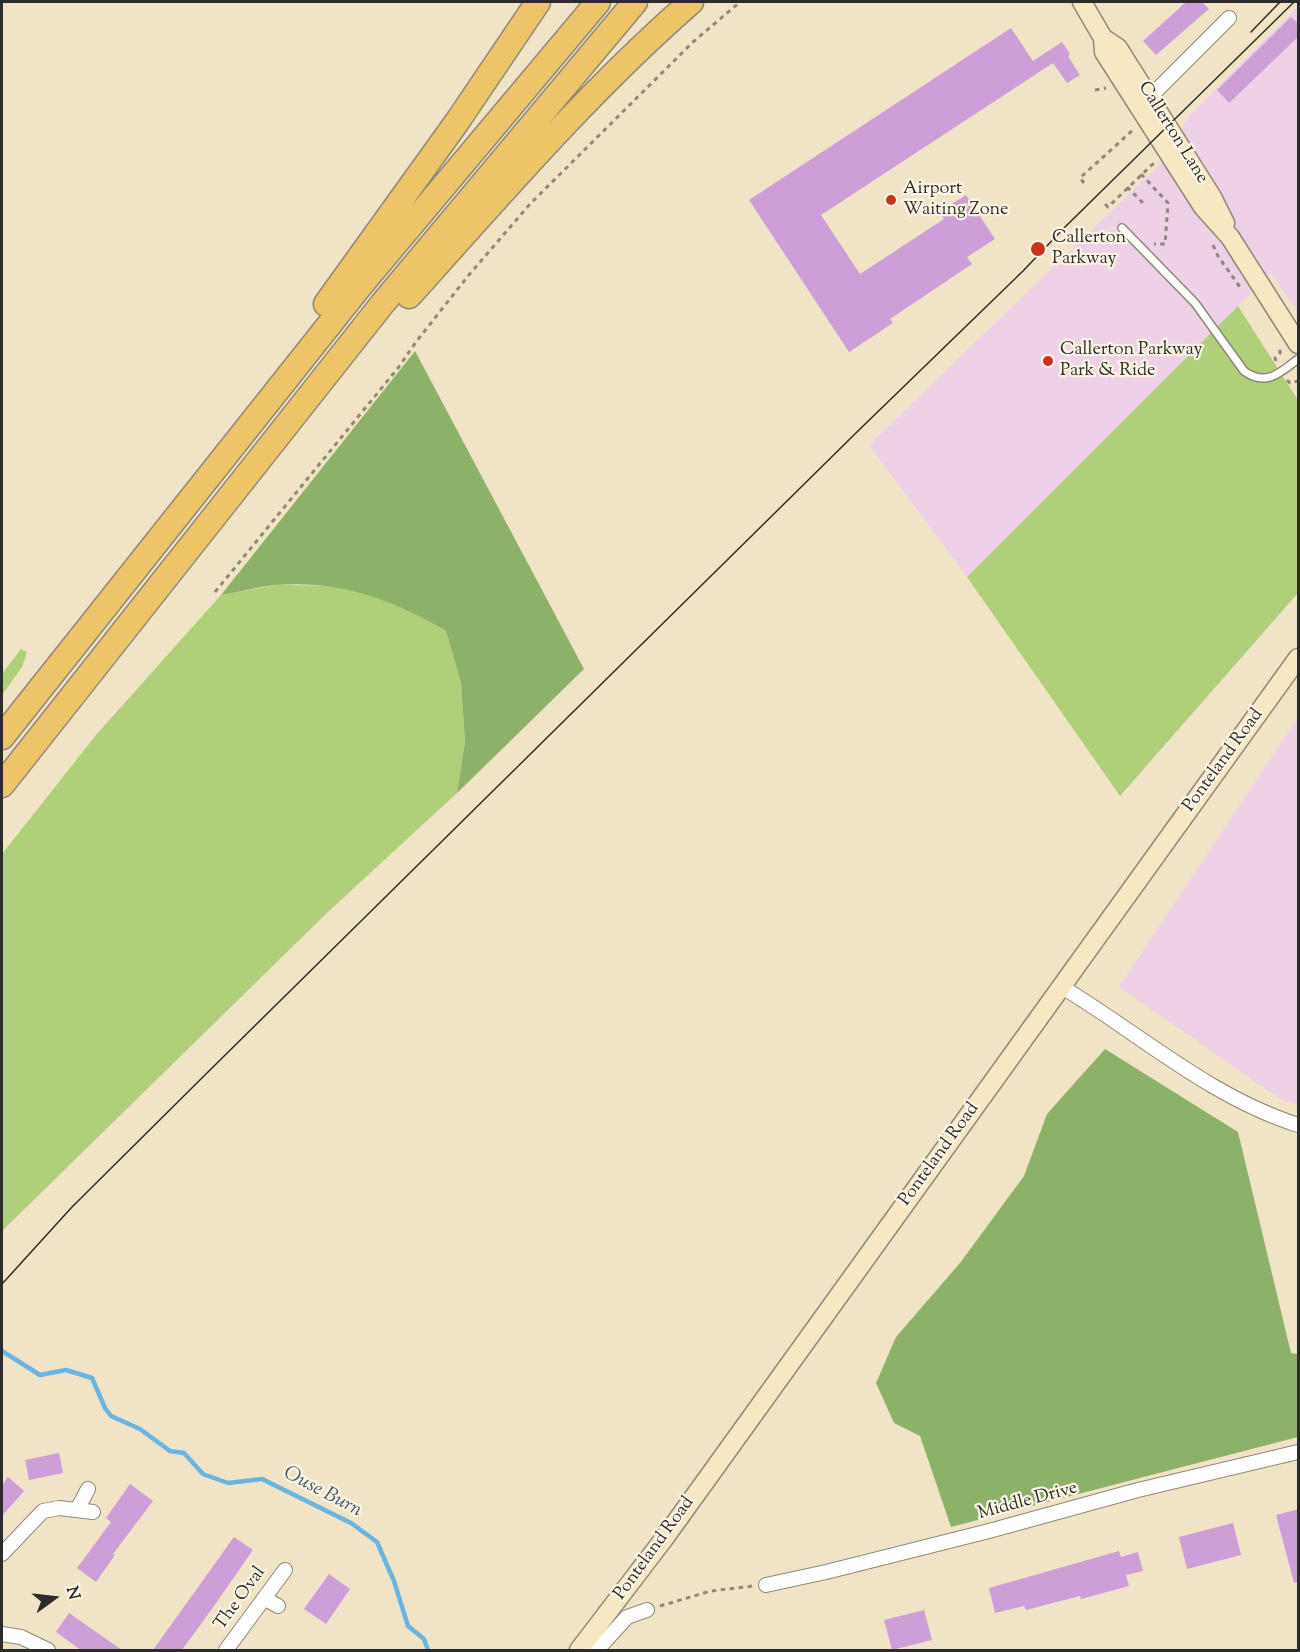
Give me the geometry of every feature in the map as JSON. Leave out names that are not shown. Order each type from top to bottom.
[{"type":"highway","points":[[157,540],[246,408],[312,325],[457,122],[538,2]]},
{"type":"highway","points":[[2,738],[360,286],[598,2]]},
{"type":"highway","points":[[2,785],[383,303],[635,2]]},
{"type":"highway","points":[[241,481],[354,363],[399,306],[553,136],[660,29],[691,2]]},
{"type":"main road","name":"Callerton Lane","points":[[1082,2],[1104,45],[1203,207],[1230,237]]},
{"type":"main road","name":"Callerton Lane","points":[[1104,45],[1118,48],[1150,97],[1212,197],[1230,237],[1299,344]]},
{"type":"main road","name":"Ponteland Road","points":[[579,1650],[663,1540],[1299,658]]},
{"type":"street","points":[[1150,97],[1229,18]]},
{"type":"street","points":[[1062,987],[1216,1089],[1277,1118],[1299,1125]]},
{"type":"street","name":"Middle Drive","points":[[766,1585],[989,1531],[1138,1490],[1299,1452]]},
{"type":"street","points":[[76,1510],[88,1489]]},
{"type":"street","points":[[2,1554],[43,1511],[59,1508],[93,1512]]},
{"type":"street","name":"The Oval","points":[[226,1650],[285,1570]]},
{"type":"street","points":[[264,1598],[278,1606]]},
{"type":"street","points":[[597,1650],[627,1617],[647,1610]]},
{"type":"street","points":[[2,1634],[21,1637],[48,1650]]},
{"type":"lane","points":[[1122,228],[1196,303],[1249,375],[1268,379],[1299,360]]},
{"type":"path","points":[[215,592],[398,368],[468,276],[530,204],[693,42],[740,2]]},
{"type":"path","points":[[1084,183],[1080,178],[1142,122]]},
{"type":"path","points":[[1105,204],[1108,207],[1163,154]]},
{"type":"path","points":[[1141,174],[1168,203],[1165,244],[1150,244],[1144,250]]},
{"type":"path","points":[[1127,187],[1145,205]]},
{"type":"path","points":[[647,1610],[711,1592],[766,1585]]},
{"type":"shaded area","points":[[1298,6],[1298,313],[1271,273],[967,577],[869,445],[1160,164],[1189,116]]},
{"type":"shaded area","points":[[1298,718],[1298,1104],[1283,1101],[1119,987]]},
{"type":"green space","points":[[1238,306],[1298,400],[1298,593],[1120,796],[967,577]]},
{"type":"green space","points":[[415,351],[584,669],[457,793],[465,742],[461,683],[446,631],[385,601],[343,589],[299,584],[275,585],[221,595]]},
{"type":"green space","points":[[276,585],[327,586],[359,591],[389,601],[446,631],[461,683],[465,742],[457,793],[329,911],[2,1231],[2,854],[96,735],[221,595]]},
{"type":"green space","points":[[21,649],[27,652],[22,667],[2,695],[2,674]]},
{"type":"green space","points":[[1105,1049],[1238,1132],[1291,1353],[1298,1354],[1298,1437],[951,1527],[920,1436],[894,1423],[876,1383],[896,1337],[960,1263],[1024,1176],[1047,1114]]},
{"type":"building","points":[[1186,2],[1202,2],[1209,9],[1156,55],[1143,41]]},
{"type":"building","points":[[1291,17],[1299,24],[1299,36],[1229,103],[1217,90]]},
{"type":"building","points":[[1011,28],[1033,61],[1062,42],[1080,75],[1067,83],[1053,63],[821,215],[860,274],[944,219],[939,212],[966,195],[995,239],[967,257],[972,264],[890,319],[893,323],[849,352],[749,200]]},
{"type":"building","points":[[59,1453],[63,1473],[29,1480],[25,1460]]},
{"type":"building","points":[[8,1477],[24,1491],[2,1516],[2,1485]]},
{"type":"building","points":[[130,1484],[153,1501],[113,1554],[115,1555],[96,1582],[77,1568],[111,1522],[106,1518]]},
{"type":"building","points":[[1299,1509],[1299,1582],[1294,1583],[1276,1515]]},
{"type":"building","points":[[1233,1523],[1241,1555],[1187,1569],[1179,1537]]},
{"type":"building","points":[[234,1537],[253,1550],[209,1613],[182,1650],[153,1650]]},
{"type":"building","points":[[1119,1551],[1121,1557],[1138,1552],[1143,1571],[1126,1575],[1129,1586],[1081,1599],[1080,1596],[1026,1610],[1024,1606],[995,1613],[989,1588]]},
{"type":"building","points":[[329,1574],[350,1589],[326,1624],[304,1609]]},
{"type":"building","points":[[924,1610],[932,1640],[892,1650],[884,1620]]},
{"type":"building","points":[[69,1613],[122,1650],[81,1650],[56,1632]]},
{"type":"waterway","name":"Ouse Burn","points":[[2,1351],[40,1375],[66,1370],[92,1378],[111,1416],[140,1429],[170,1451],[184,1453],[203,1474],[228,1483],[262,1479],[351,1523],[377,1542],[394,1581],[408,1626],[424,1639],[428,1650]]},
{"type":"tram line","points":[[1251,32],[1280,2]]},
{"type":"tram line","points":[[2,1284],[72,1207],[211,1069],[1294,2]]},
{"type":"place","name":"Airport Waiting Zone","points":[[891,200]]},
{"type":"place","name":"Callerton Parkway","points":[[1038,249]]},
{"type":"place","name":"Callerton Parkway Park & Ride","points":[[1048,361]]}]
